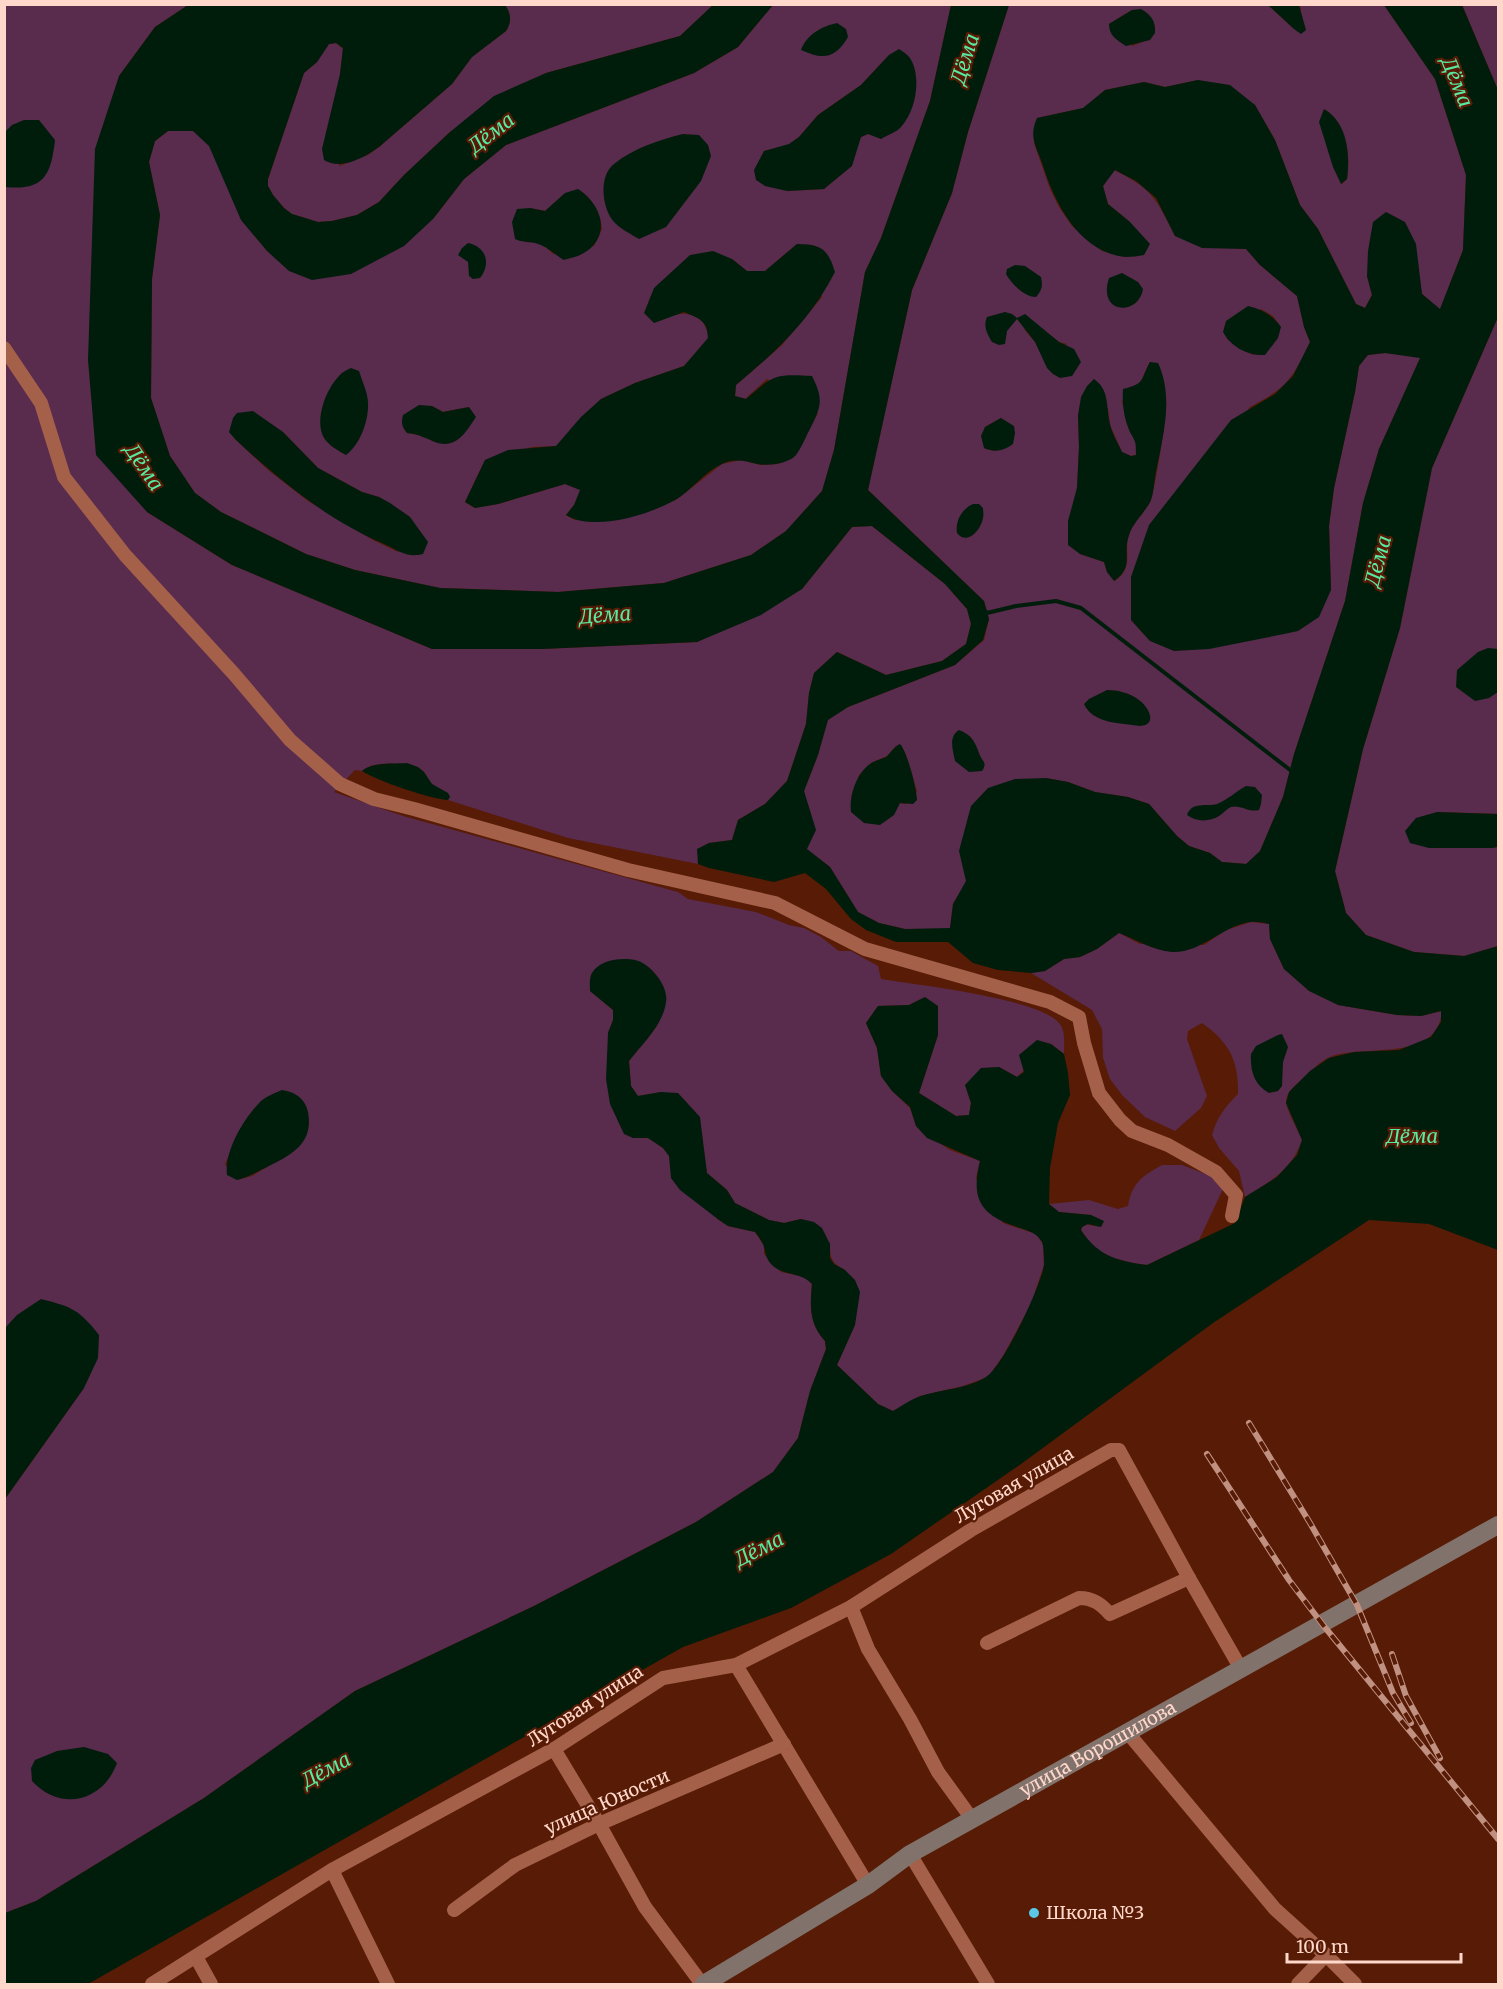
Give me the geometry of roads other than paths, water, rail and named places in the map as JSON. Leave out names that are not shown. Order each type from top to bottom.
[{"type":"street","points":[[4,348],[41,403],[64,477],[125,555],[234,674],[290,740],[340,784],[374,799],[628,870],[775,903],[865,949],[1050,1002],[1079,1017],[1099,1093],[1120,1120],[1132,1131],[1168,1145],[1216,1172],[1236,1195],[1232,1216]]},
{"type":"street","name":"Луговая улица","points":[[152,1984],[332,1870],[554,1749],[663,1678],[736,1665],[851,1607],[971,1530],[1111,1450],[1119,1450],[1189,1578]]},
{"type":"street","name":"улица Ворошилова","points":[[703,1984],[868,1885],[910,1854],[1498,1525]]},
{"type":"street","points":[[987,1644],[1079,1598],[1089,1598],[1110,1614],[1189,1578],[1241,1669]]},
{"type":"street","points":[[851,1607],[868,1649],[910,1719],[938,1772],[972,1819]]},
{"type":"street","points":[[736,1665],[868,1885]]},
{"type":"street","points":[[1128,1733],[1275,1909],[1355,1984]]},
{"type":"street","name":"улица Юности","points":[[454,1910],[515,1865],[599,1824],[784,1744]]},
{"type":"street","points":[[554,1749],[599,1824],[645,1908],[703,1984]]},
{"type":"street","points":[[910,1854],[988,1984]]},
{"type":"street","points":[[332,1870],[388,1984]]},
{"type":"street","points":[[1298,1984],[1326,1955]]},
{"type":"street","points":[[196,1958],[211,1984]]},
{"type":"water","name":"Дёма","points":[[188,5],[505,5],[507,8],[510,21],[506,31],[472,57],[452,84],[379,147],[353,161],[338,164],[324,160],[322,149],[340,74],[343,48],[336,43],[329,44],[317,62],[304,73],[268,179],[268,186],[284,208],[292,214],[318,222],[357,215],[379,202],[450,132],[494,96],[546,73],[680,36],[713,5],[773,5],[738,47],[694,73],[506,145],[464,179],[433,219],[404,246],[351,274],[312,280],[289,271],[267,251],[241,220],[209,146],[193,131],[168,131],[155,141],[149,162],[160,215],[152,279],[151,398],[170,456],[195,493],[221,512],[306,554],[355,570],[440,588],[558,592],[664,583],[751,555],[786,531],[822,491],[834,450],[865,272],[881,238],[930,101],[951,5],[1009,5],[968,132],[952,193],[912,290],[868,490],[984,601],[989,619],[983,640],[955,665],[848,707],[828,720],[804,791],[816,830],[807,849],[830,867],[858,912],[879,923],[905,929],[950,928],[953,904],[966,881],[959,851],[971,806],[988,788],[1015,779],[1046,778],[1068,782],[1095,792],[1128,797],[1149,804],[1189,846],[1210,853],[1222,862],[1246,864],[1260,851],[1283,797],[1294,754],[1345,601],[1363,503],[1379,449],[1420,358],[1385,353],[1368,355],[1359,366],[1334,488],[1329,526],[1331,590],[1319,617],[1298,631],[1209,649],[1174,651],[1150,641],[1131,620],[1131,577],[1149,525],[1231,420],[1275,394],[1293,376],[1310,342],[1297,296],[1260,265],[1246,249],[1202,248],[1175,236],[1156,198],[1136,181],[1115,170],[1103,186],[1108,204],[1130,222],[1150,244],[1144,255],[1126,257],[1110,254],[1095,246],[1072,224],[1062,210],[1048,181],[1033,137],[1037,118],[1083,108],[1105,90],[1144,82],[1165,87],[1198,80],[1230,85],[1255,105],[1275,140],[1300,205],[1318,229],[1356,304],[1365,308],[1372,295],[1367,276],[1368,251],[1373,222],[1386,212],[1405,222],[1416,244],[1422,294],[1440,309],[1463,250],[1466,175],[1435,79],[1384,5],[1462,5],[1498,90],[1498,317],[1432,468],[1400,628],[1363,749],[1335,871],[1346,913],[1366,935],[1414,952],[1464,956],[1498,946],[1498,1250],[1429,1224],[1369,1220],[1213,1323],[1021,1464],[891,1554],[791,1608],[683,1647],[88,1984],[5,1984],[5,1913],[36,1901],[204,1798],[355,1691],[534,1606],[696,1522],[773,1472],[798,1438],[810,1391],[826,1349],[825,1341],[813,1321],[812,1284],[808,1280],[773,1266],[768,1261],[763,1244],[755,1232],[728,1226],[680,1190],[671,1178],[669,1156],[663,1148],[648,1138],[633,1138],[624,1134],[610,1104],[606,1079],[608,1033],[613,1020],[613,1010],[590,991],[591,975],[600,965],[617,959],[635,960],[652,970],[661,982],[666,996],[664,1010],[652,1033],[629,1061],[631,1086],[638,1096],[661,1092],[678,1093],[700,1117],[707,1173],[727,1190],[735,1203],[769,1220],[784,1223],[801,1219],[814,1222],[822,1228],[830,1244],[830,1258],[834,1264],[845,1270],[855,1280],[860,1292],[855,1325],[837,1365],[878,1404],[893,1411],[921,1396],[979,1381],[993,1370],[1011,1343],[1029,1307],[1044,1265],[1044,1256],[1042,1242],[1038,1236],[996,1218],[982,1205],[977,1187],[980,1161],[927,1138],[916,1126],[910,1107],[892,1091],[881,1076],[877,1048],[866,1023],[878,1006],[909,1005],[925,997],[938,1006],[938,1035],[919,1093],[956,1116],[969,1115],[971,1103],[965,1085],[981,1068],[999,1067],[1017,1077],[1024,1072],[1019,1055],[1037,1040],[1051,1044],[1064,1054],[1070,1095],[1058,1123],[1050,1168],[1049,1204],[1059,1212],[1091,1215],[1104,1221],[1101,1227],[1088,1224],[1082,1227],[1081,1230],[1087,1239],[1109,1256],[1126,1262],[1147,1265],[1235,1223],[1245,1197],[1277,1177],[1297,1155],[1302,1140],[1286,1103],[1289,1092],[1310,1071],[1329,1058],[1354,1052],[1399,1050],[1431,1037],[1441,1022],[1441,1011],[1421,1016],[1397,1015],[1338,1005],[1309,991],[1284,969],[1270,939],[1269,924],[1260,922],[1240,924],[1202,944],[1183,951],[1165,951],[1119,933],[1097,949],[1080,957],[1064,959],[1045,971],[1031,973],[998,970],[973,963],[948,942],[896,942],[866,930],[851,919],[826,889],[805,873],[774,882],[698,864],[697,849],[709,843],[732,840],[738,820],[765,804],[787,781],[806,724],[809,693],[814,673],[837,652],[886,675],[942,661],[966,644],[971,624],[967,609],[945,584],[872,526],[852,527],[802,589],[761,615],[697,642],[542,649],[432,649],[232,565],[147,512],[96,455],[88,360],[95,149],[119,76],[155,27]]},
{"type":"water","points":[[1268,5],[1299,5],[1306,30],[1301,34]]},
{"type":"water","points":[[1141,9],[1152,19],[1155,33],[1150,40],[1126,46],[1112,35],[1109,24],[1132,10]]},
{"type":"water","points":[[837,23],[846,29],[848,37],[838,50],[822,56],[801,50],[815,32]]},
{"type":"water","points":[[899,49],[910,58],[914,66],[916,94],[910,112],[899,129],[881,139],[868,134],[861,137],[852,166],[824,189],[787,191],[765,186],[756,180],[754,170],[764,151],[789,144],[799,137],[818,115],[861,85],[889,55]]},
{"type":"water","points":[[1324,109],[1338,122],[1346,140],[1347,179],[1341,184],[1333,167],[1319,122]]},
{"type":"water","points":[[24,120],[39,120],[55,140],[51,163],[48,171],[37,183],[18,188],[5,187],[5,132],[12,125]]},
{"type":"water","points":[[683,134],[699,135],[708,145],[711,156],[701,181],[666,227],[639,239],[615,223],[607,210],[604,193],[606,176],[614,164],[630,153]]},
{"type":"water","points":[[578,189],[593,204],[601,222],[598,239],[591,247],[580,255],[564,260],[542,245],[515,239],[512,222],[517,209],[530,208],[545,211],[565,193]]},
{"type":"water","points":[[468,243],[479,248],[485,257],[485,267],[480,278],[473,279],[469,276],[468,262],[458,255]]},
{"type":"water","points":[[797,244],[812,245],[822,249],[835,272],[815,305],[792,333],[736,385],[735,396],[746,399],[762,385],[782,376],[812,376],[818,390],[819,407],[796,455],[783,462],[762,465],[740,461],[726,462],[715,467],[675,500],[651,511],[621,520],[591,522],[577,520],[566,515],[574,505],[580,490],[565,484],[498,504],[475,508],[465,502],[485,460],[508,450],[556,446],[581,417],[601,399],[635,383],[684,366],[708,338],[704,324],[684,312],[654,323],[644,313],[654,288],[690,255],[713,251],[732,259],[747,271],[765,271]]},
{"type":"water","points":[[1015,265],[1025,266],[1041,277],[1042,288],[1036,297],[1015,286],[1006,274],[1007,269]]},
{"type":"water","points":[[1122,273],[1138,282],[1143,289],[1140,298],[1127,307],[1113,305],[1107,290],[1109,278]]},
{"type":"water","points":[[1248,306],[1266,313],[1281,327],[1278,338],[1265,355],[1252,354],[1241,349],[1223,332],[1226,321]]},
{"type":"water","points":[[1005,312],[1017,318],[1025,314],[1059,342],[1074,349],[1081,362],[1072,376],[1060,378],[1047,368],[1035,342],[1017,319],[1007,331],[1005,344],[999,345],[992,342],[987,333],[987,317]]},
{"type":"water","points":[[1150,362],[1158,363],[1163,376],[1166,403],[1164,431],[1151,500],[1131,530],[1127,542],[1126,565],[1114,581],[1107,572],[1104,562],[1080,554],[1068,545],[1068,521],[1077,488],[1078,415],[1081,397],[1094,379],[1103,388],[1111,428],[1122,452],[1131,456],[1136,455],[1135,443],[1125,417],[1123,389],[1139,383]]},
{"type":"water","points":[[351,368],[359,371],[367,395],[368,410],[359,439],[346,455],[326,441],[320,423],[323,405],[330,389],[340,375]]},
{"type":"water","points":[[419,405],[432,406],[443,412],[469,407],[476,417],[455,442],[442,444],[407,433],[404,429],[403,415]]},
{"type":"water","points":[[253,411],[283,432],[318,468],[362,492],[379,497],[410,517],[428,542],[423,554],[403,553],[363,534],[324,511],[269,470],[229,432],[237,413]]},
{"type":"water","points":[[1001,418],[1014,426],[1013,444],[999,450],[984,448],[981,436],[985,427]]},
{"type":"water","points":[[973,504],[979,504],[983,508],[982,523],[973,535],[961,537],[957,533],[958,520],[963,512]]},
{"type":"water","points":[[1488,648],[1498,649],[1498,692],[1489,698],[1475,701],[1456,687],[1457,670],[1478,652]]},
{"type":"water","points":[[1107,690],[1124,692],[1139,700],[1150,715],[1149,722],[1140,726],[1124,724],[1101,719],[1088,711],[1084,704]]},
{"type":"water","points":[[959,730],[967,734],[974,742],[984,764],[982,771],[969,772],[955,761],[952,740]]},
{"type":"water","points":[[900,744],[906,754],[917,800],[913,804],[900,803],[894,815],[880,825],[864,823],[851,812],[851,798],[858,777],[867,766],[886,757]]},
{"type":"water","points":[[407,763],[418,767],[432,784],[448,793],[450,797],[448,800],[404,789],[362,771],[377,765]]},
{"type":"water","points":[[1246,786],[1255,787],[1262,795],[1259,810],[1231,807],[1219,816],[1207,820],[1194,819],[1187,815],[1196,806],[1217,804]]},
{"type":"water","points":[[1437,812],[1498,814],[1498,847],[1429,848],[1410,843],[1405,831],[1416,818]]},
{"type":"water","points":[[1282,1034],[1288,1047],[1283,1062],[1282,1086],[1278,1091],[1269,1093],[1256,1081],[1251,1066],[1251,1054],[1256,1046]]},
{"type":"water","points":[[282,1090],[299,1096],[307,1107],[309,1123],[304,1140],[292,1153],[252,1174],[237,1180],[227,1175],[232,1146],[248,1116],[261,1101]]},
{"type":"water","points":[[41,1299],[68,1307],[86,1320],[99,1335],[98,1358],[84,1388],[5,1499],[5,1328],[17,1315]]},
{"type":"water","points":[[84,1747],[108,1754],[117,1763],[102,1787],[80,1798],[68,1799],[55,1797],[43,1791],[32,1781],[31,1768],[35,1760],[57,1751]]},
{"type":"waterway","points":[[985,611],[987,613],[1016,606],[1056,601],[1081,608],[1294,773]]},
{"type":"railway","points":[[1249,1423],[1357,1605],[1393,1693],[1411,1723]]},
{"type":"railway","points":[[1207,1454],[1289,1580],[1323,1625],[1498,1839]]},
{"type":"railway","points":[[1392,1654],[1406,1696],[1440,1758]]},
{"type":"place","name":"Школа №3","points":[[1034,1913]]}]
